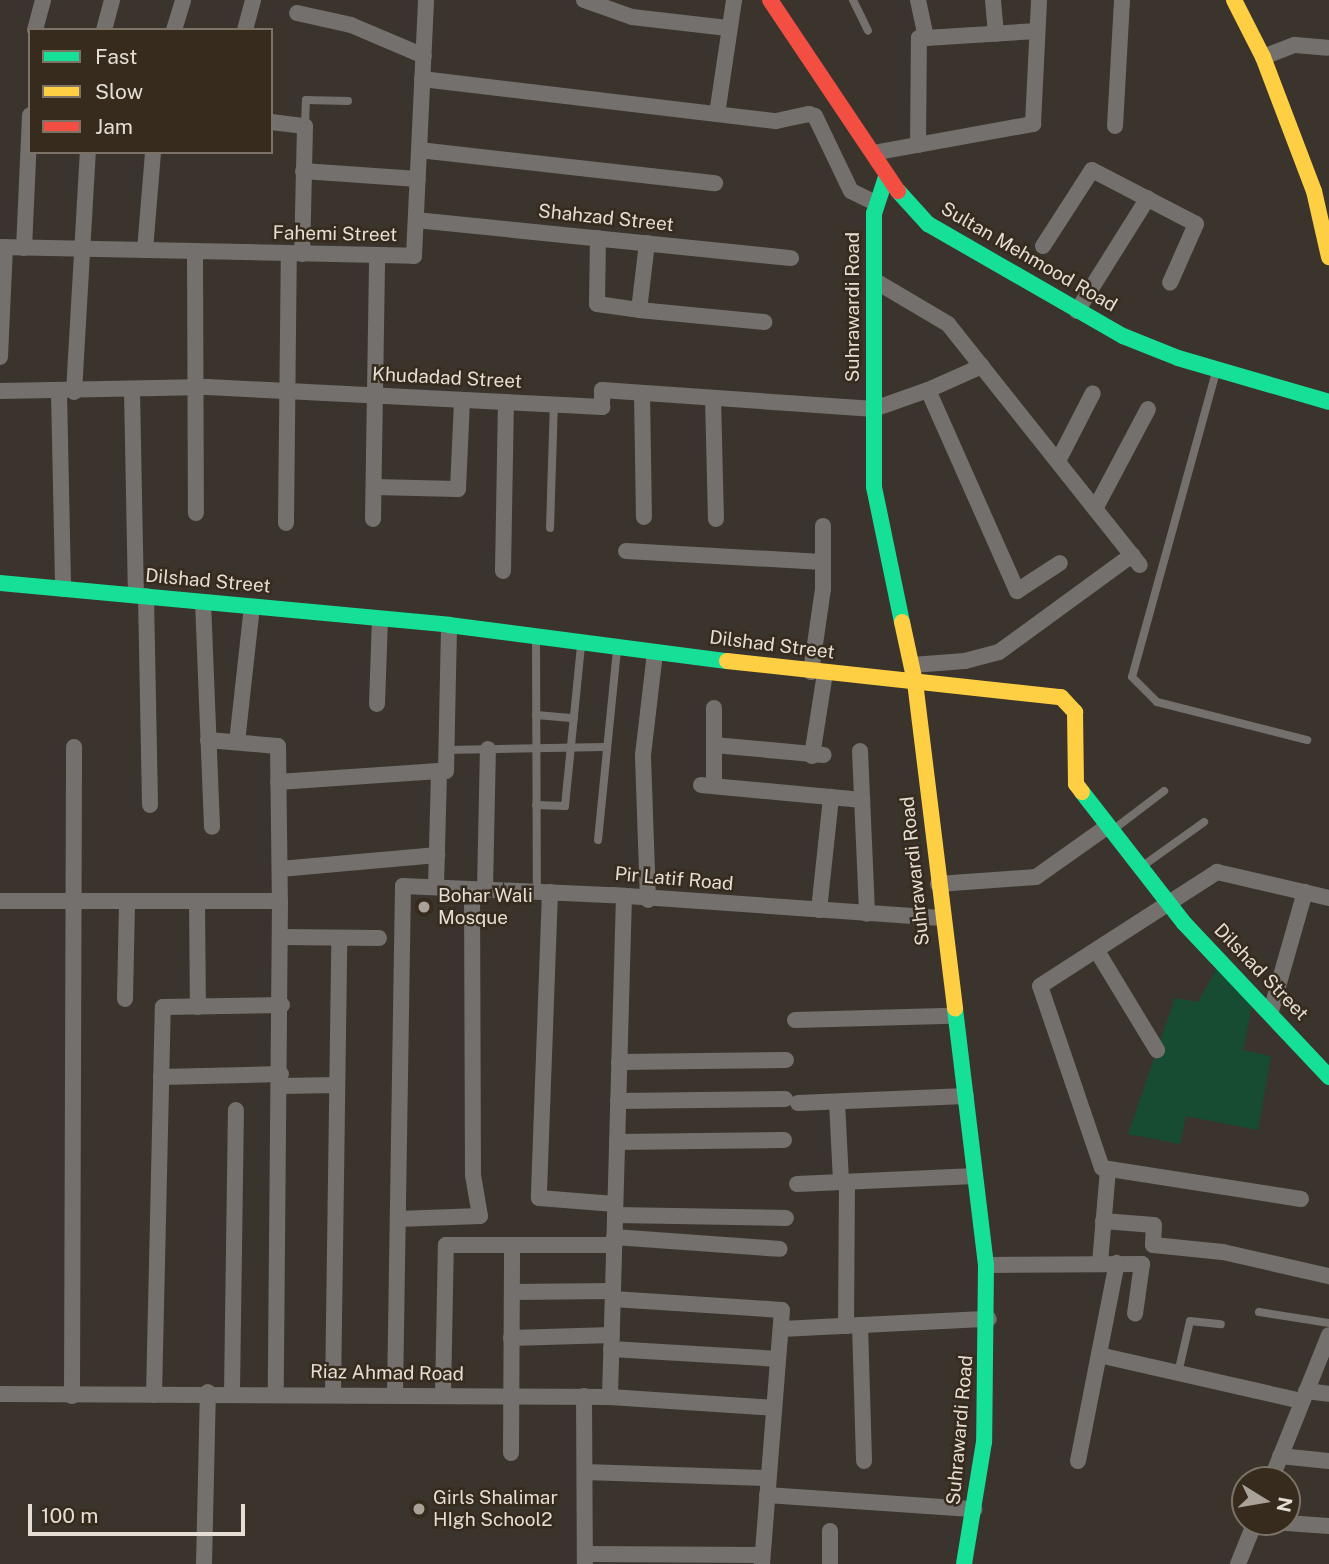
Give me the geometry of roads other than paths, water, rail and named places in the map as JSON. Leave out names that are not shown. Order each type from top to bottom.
[{"type":"street","points":[[36,28],[43,0]]},
{"type":"street","points":[[105,28],[112,0]]},
{"type":"street","points":[[175,28],[183,0]]},
{"type":"street","points":[[246,28],[253,0]]},
{"type":"street","name":"Fahemi Street","points":[[2,247],[414,256],[426,0]]},
{"type":"street","points":[[584,0],[632,17],[727,27]]},
{"type":"street","points":[[717,114],[727,27],[734,0]]},
{"type":"street","name":"Sultan Mehmood Road","points":[[770,0],[873,153],[886,177],[935,228],[1123,336],[1217,369],[1329,402]]},
{"type":"street","points":[[918,0],[926,38]]},
{"type":"street","points":[[993,0],[996,34]]},
{"type":"street","points":[[873,153],[1033,124],[1039,0]]},
{"type":"street","points":[[1115,126],[1122,0]]},
{"type":"street","points":[[1234,0],[1263,57],[1314,191],[1329,257]]},
{"type":"street","points":[[297,13],[351,25],[424,55]]},
{"type":"street","points":[[918,145],[919,38],[1037,31]]},
{"type":"street","points":[[1263,57],[1295,45],[1327,48]]},
{"type":"street","points":[[422,79],[776,121],[815,116],[850,191],[874,202]]},
{"type":"street","points":[[273,122],[305,125],[288,391],[286,523]]},
{"type":"street","points":[[419,150],[715,183]]},
{"type":"street","points":[[24,248],[28,154]]},
{"type":"street","points":[[63,589],[67,392],[88,154]]},
{"type":"street","points":[[145,250],[153,154]]},
{"type":"street","points":[[1043,246],[1090,170],[1196,225],[1170,283]]},
{"type":"street","points":[[303,171],[418,179]]},
{"type":"street","name":"Suhrawardi Road","points":[[886,177],[874,202],[877,282],[874,487],[915,682],[953,1016],[966,1096],[986,1265],[989,1319],[984,1442],[964,1564]]},
{"type":"street","points":[[1077,311],[1148,198]]},
{"type":"street","name":"Shahzad Street","points":[[416,220],[792,258]]},
{"type":"street","points":[[598,238],[597,304],[764,322]]},
{"type":"street","points":[[639,310],[647,243]]},
{"type":"street","points":[[0,357],[2,247]]},
{"type":"street","points":[[195,251],[195,513]]},
{"type":"street","points":[[373,519],[377,256]]},
{"type":"street","points":[[877,282],[948,324],[1136,560],[999,652],[965,662],[912,665]]},
{"type":"street","points":[[874,409],[928,390],[982,366]]},
{"type":"street","name":"Khudadad Street","points":[[0,391],[195,388],[602,407],[602,390],[874,409]]},
{"type":"street","points":[[132,390],[150,805]]},
{"type":"street","points":[[928,390],[1017,591],[1060,563]]},
{"type":"street","points":[[642,393],[644,517]]},
{"type":"street","points":[[1058,461],[1093,393]]},
{"type":"street","points":[[713,398],[716,519]]},
{"type":"street","points":[[374,487],[458,489],[462,400]]},
{"type":"street","points":[[503,571],[506,402]]},
{"type":"street","points":[[1095,509],[1148,409]]},
{"type":"street","points":[[714,745],[818,755],[823,526]]},
{"type":"street","points":[[626,551],[823,562]]},
{"type":"street","name":"Dilshad Street","points":[[0,583],[449,625],[655,653],[1067,700],[1075,712],[1076,784],[1171,906],[1329,1077]]},
{"type":"street","points":[[203,602],[212,827]]},
{"type":"street","points":[[237,742],[252,607]]},
{"type":"street","points":[[377,705],[380,619]]},
{"type":"street","points":[[278,782],[446,771],[449,625]]},
{"type":"street","points":[[648,900],[643,755],[655,653]]},
{"type":"street","points":[[714,708],[714,745],[707,786],[862,800]]},
{"type":"street","points":[[208,740],[278,746],[282,1005],[276,1393]]},
{"type":"street","points":[[72,1396],[74,747]]},
{"type":"street","points":[[396,1394],[398,1219],[480,1216],[473,1175],[478,889],[488,749]]},
{"type":"street","points":[[860,751],[867,914]]},
{"type":"street","points":[[436,887],[439,771]]},
{"type":"street","points":[[819,911],[831,797]]},
{"type":"street","points":[[938,884],[1036,877],[1110,828]]},
{"type":"street","points":[[280,869],[437,855]]},
{"type":"street","points":[[1301,1199],[1102,1168],[1040,986],[1171,906],[1217,872],[1329,898]]},
{"type":"street","name":"Pir Latif Road","points":[[398,1219],[403,886],[543,892],[942,918]]},
{"type":"street","points":[[543,892],[539,1198],[615,1209],[786,1218]]},
{"type":"street","points":[[1271,1012],[1305,892]]},
{"type":"street","points":[[610,1396],[624,898]]},
{"type":"street","points":[[0,901],[280,901]]},
{"type":"street","points":[[125,999],[127,901]]},
{"type":"street","points":[[197,901],[198,1007]]},
{"type":"street","points":[[280,937],[379,938]]},
{"type":"street","points":[[333,1394],[339,938]]},
{"type":"street","points":[[1097,951],[1157,1050]]},
{"type":"street","points":[[154,1395],[163,1007],[282,1005]]},
{"type":"street","points":[[795,1020],[953,1016]]},
{"type":"street","points":[[619,1062],[786,1060]]},
{"type":"street","points":[[161,1077],[281,1080],[337,1085]]},
{"type":"street","points":[[618,1101],[837,1102],[966,1096]]},
{"type":"street","points":[[837,1102],[864,1461]]},
{"type":"street","points":[[232,1392],[236,1110]]},
{"type":"street","points":[[617,1142],[783,1140]]},
{"type":"street","points":[[1100,1263],[1108,1169]]},
{"type":"street","points":[[797,1184],[975,1176]]},
{"type":"street","points":[[1103,1222],[1154,1225],[1153,1245],[1223,1252],[1329,1276]]},
{"type":"street","points":[[443,1395],[446,1245],[614,1241],[780,1249]]},
{"type":"street","points":[[512,1245],[512,1453]]},
{"type":"street","points":[[1077,1461],[1117,1263]]},
{"type":"street","points":[[986,1265],[1142,1264],[1135,1314]]},
{"type":"street","points":[[512,1292],[613,1295],[782,1310],[762,1560],[585,1559],[584,1396]]},
{"type":"street","points":[[781,1329],[989,1319]]},
{"type":"street","points":[[1276,1466],[1329,1335]]},
{"type":"street","points":[[512,1338],[611,1342],[778,1359]]},
{"type":"street","points":[[1099,1356],[1304,1396],[1329,1394]]},
{"type":"street","points":[[204,1564],[208,1392]]},
{"type":"street","name":"Riaz Ahmad Road","points":[[0,1394],[72,1396],[232,1392],[610,1396],[774,1408]]},
{"type":"street","points":[[1280,1457],[1329,1461]]},
{"type":"street","points":[[585,1472],[768,1478]]},
{"type":"street","points":[[767,1495],[975,1509]]},
{"type":"street","points":[[1301,1524],[1329,1526]]},
{"type":"street","points":[[830,1564],[831,1531]]},
{"type":"street","points":[[1238,1564],[1249,1536]]},
{"type":"lane","points":[[853,0],[868,31]]},
{"type":"lane","points":[[305,125],[306,100],[348,101]]},
{"type":"lane","points":[[1217,369],[1132,677],[1157,702],[1307,740]]},
{"type":"lane","points":[[550,528],[554,404]]},
{"type":"lane","points":[[536,636],[536,805],[543,892]]},
{"type":"lane","points":[[536,805],[565,806],[581,643]]},
{"type":"lane","points":[[598,840],[604,747],[617,648]]},
{"type":"lane","points":[[536,715],[574,718]]},
{"type":"lane","points":[[446,750],[604,747]]},
{"type":"lane","points":[[1110,828],[1164,791]]},
{"type":"lane","points":[[1141,868],[1204,822]]},
{"type":"lane","points":[[1259,1312],[1329,1323]]},
{"type":"lane","points":[[1178,1373],[1190,1321],[1221,1324]]},
{"type":"place","name":"Bohar Wali Mosque","points":[[424,907]]},
{"type":"place","name":"Girls Shalimar HIgh School2","points":[[419,1509]]}]
